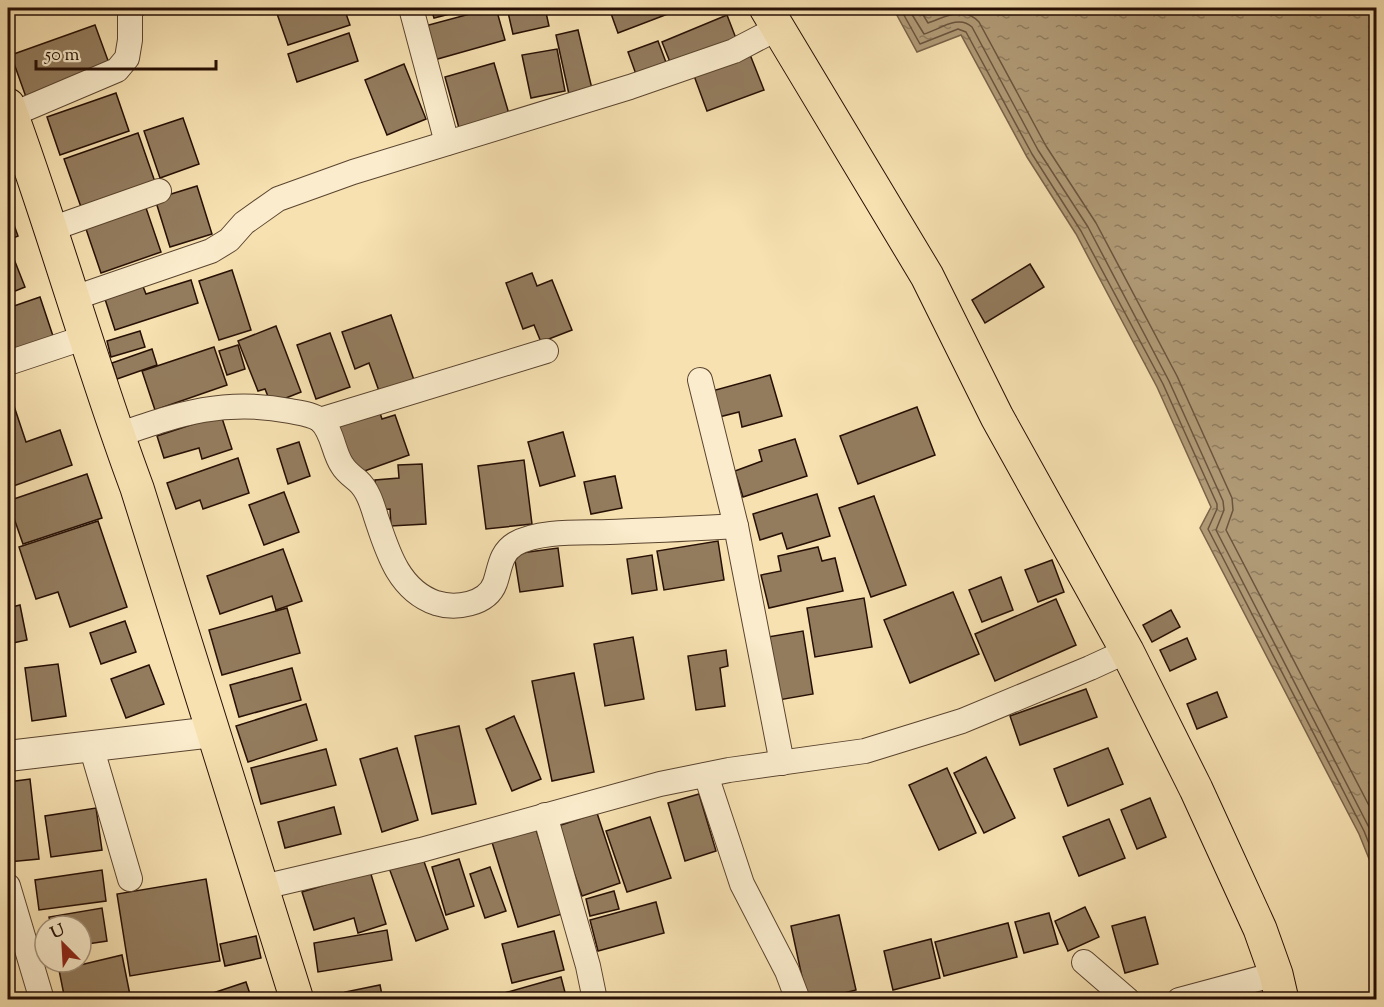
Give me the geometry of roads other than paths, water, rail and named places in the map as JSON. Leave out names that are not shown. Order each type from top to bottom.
[{"type":"highway","points":[[772,18],[927,276],[997,417],[1127,651],[1196,789],[1260,929],[1279,987]]},
{"type":"highway","points":[[9,110],[137,488],[297,999]]},
{"type":"street","points":[[9,110],[117,70],[127,58],[130,40],[130,10],[133,8]]},
{"type":"street","points":[[411,8],[447,143]]},
{"type":"street","points":[[74,298],[211,251],[229,240],[244,223],[278,199],[353,172],[630,87],[734,51],[772,18]]},
{"type":"street","points":[[51,229],[159,191]]},
{"type":"street","points":[[8,363],[86,337]]},
{"type":"street","points":[[320,420],[546,351]]},
{"type":"street","points":[[700,380],[736,526],[783,763]]},
{"type":"street","points":[[118,435],[170,417],[225,406],[284,410],[309,415],[320,420],[326,427],[342,465],[359,481],[369,498],[397,572],[414,591],[436,603],[459,606],[483,598],[491,591],[495,583],[504,555],[514,544],[524,540],[567,533],[736,526]]},
{"type":"street","points":[[263,887],[421,850],[660,784],[865,751],[895,743],[963,721],[1127,651]]},
{"type":"street","points":[[8,756],[213,732]]},
{"type":"street","points":[[92,746],[130,879]]},
{"type":"street","points":[[706,775],[742,884],[798,999]]},
{"type":"street","points":[[546,815],[595,999]]},
{"type":"street","points":[[8,886],[42,999]]},
{"type":"street","points":[[1084,962],[1128,999]]},
{"type":"street","points":[[1179,999],[1279,987]]},
{"type":"water","points":[[893,8],[1376,8],[1376,876],[1359,834],[1200,528],[1211,507],[1157,387],[1076,234],[1027,157],[961,35],[917,52]]}]
